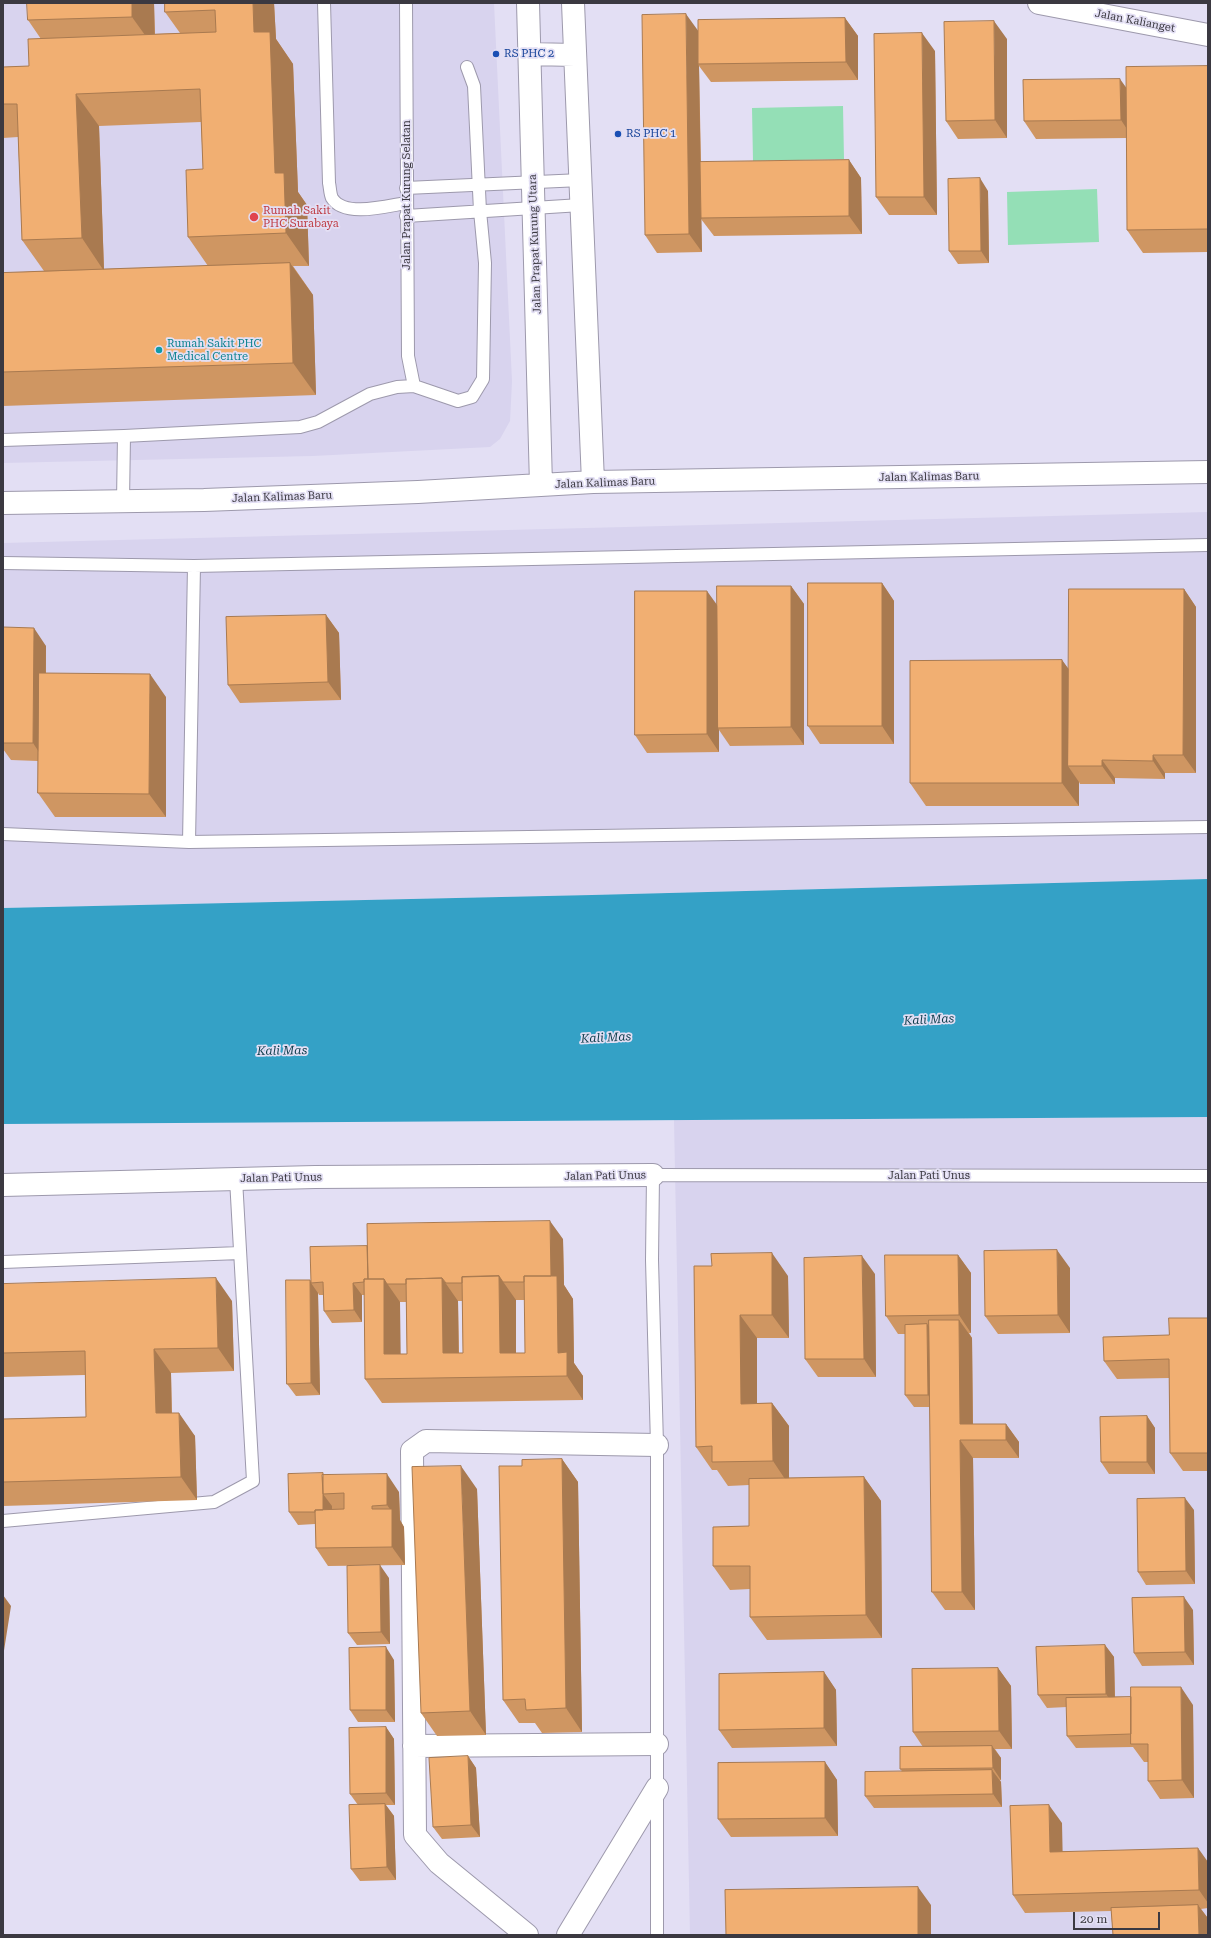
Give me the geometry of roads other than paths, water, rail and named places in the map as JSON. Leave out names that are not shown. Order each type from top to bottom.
[{"type":"street","name":"Jalan Prapat Kurung Utara","points":[[528,3],[542,485]]},
{"type":"street","points":[[573,3],[593,482]]},
{"type":"street","name":"Jalan Kalianget","points":[[1039,3],[1208,35]]},
{"type":"street","points":[[529,54],[575,55]]},
{"type":"street","name":"Jalan Kalimas Baru","points":[[3,503],[378,494],[593,482],[1208,472]]},
{"type":"street","name":"Jalan Pati Unus","points":[[3,1185],[315,1176],[653,1175]]},
{"type":"street","points":[[527,1935],[439,1863],[415,1835],[412,1451],[426,1441],[657,1445]]},
{"type":"street","points":[[414,1746],[657,1744]]},
{"type":"street","points":[[568,1935],[657,1788]]},
{"type":"lane","points":[[324,3],[329,183],[332,198],[340,206],[349,209],[406,203]]},
{"type":"lane","name":"Jalan Prapat Kurung Selatan","points":[[406,3],[406,216],[408,356],[414,386]]},
{"type":"lane","points":[[3,440],[124,436],[300,427],[318,422],[370,394],[397,387],[414,386],[458,401],[472,397],[483,379],[485,263],[480,211],[474,86],[467,67]]},
{"type":"lane","points":[[406,188],[581,180]]},
{"type":"lane","points":[[406,216],[581,205]]},
{"type":"lane","points":[[123,501],[124,436]]},
{"type":"lane","points":[[3,563],[194,566],[1208,545]]},
{"type":"lane","points":[[188,842],[194,566]]},
{"type":"lane","points":[[3,834],[188,842],[1208,827]]},
{"type":"lane","points":[[653,1175],[652,1260],[657,1445],[657,1935]]},
{"type":"lane","name":"Jalan Pati Unus","points":[[653,1175],[1208,1176]]},
{"type":"lane","points":[[3,1521],[214,1502],[253,1481],[236,1179]]},
{"type":"lane","points":[[3,1262],[240,1253]]},
{"type":"water","name":"Kali Mas","points":[[1208,879],[1208,1117],[3,1124],[3,908]]},
{"type":"place","name":"RS PHC 2","points":[[496,54]]},
{"type":"place","name":"RS PHC 1","points":[[618,134]]},
{"type":"place","name":"Rumah Sakit PHC Surabaya","points":[[254,217]]},
{"type":"place","name":"Rumah Sakit PHC Medical Centre","points":[[159,350]]}]
